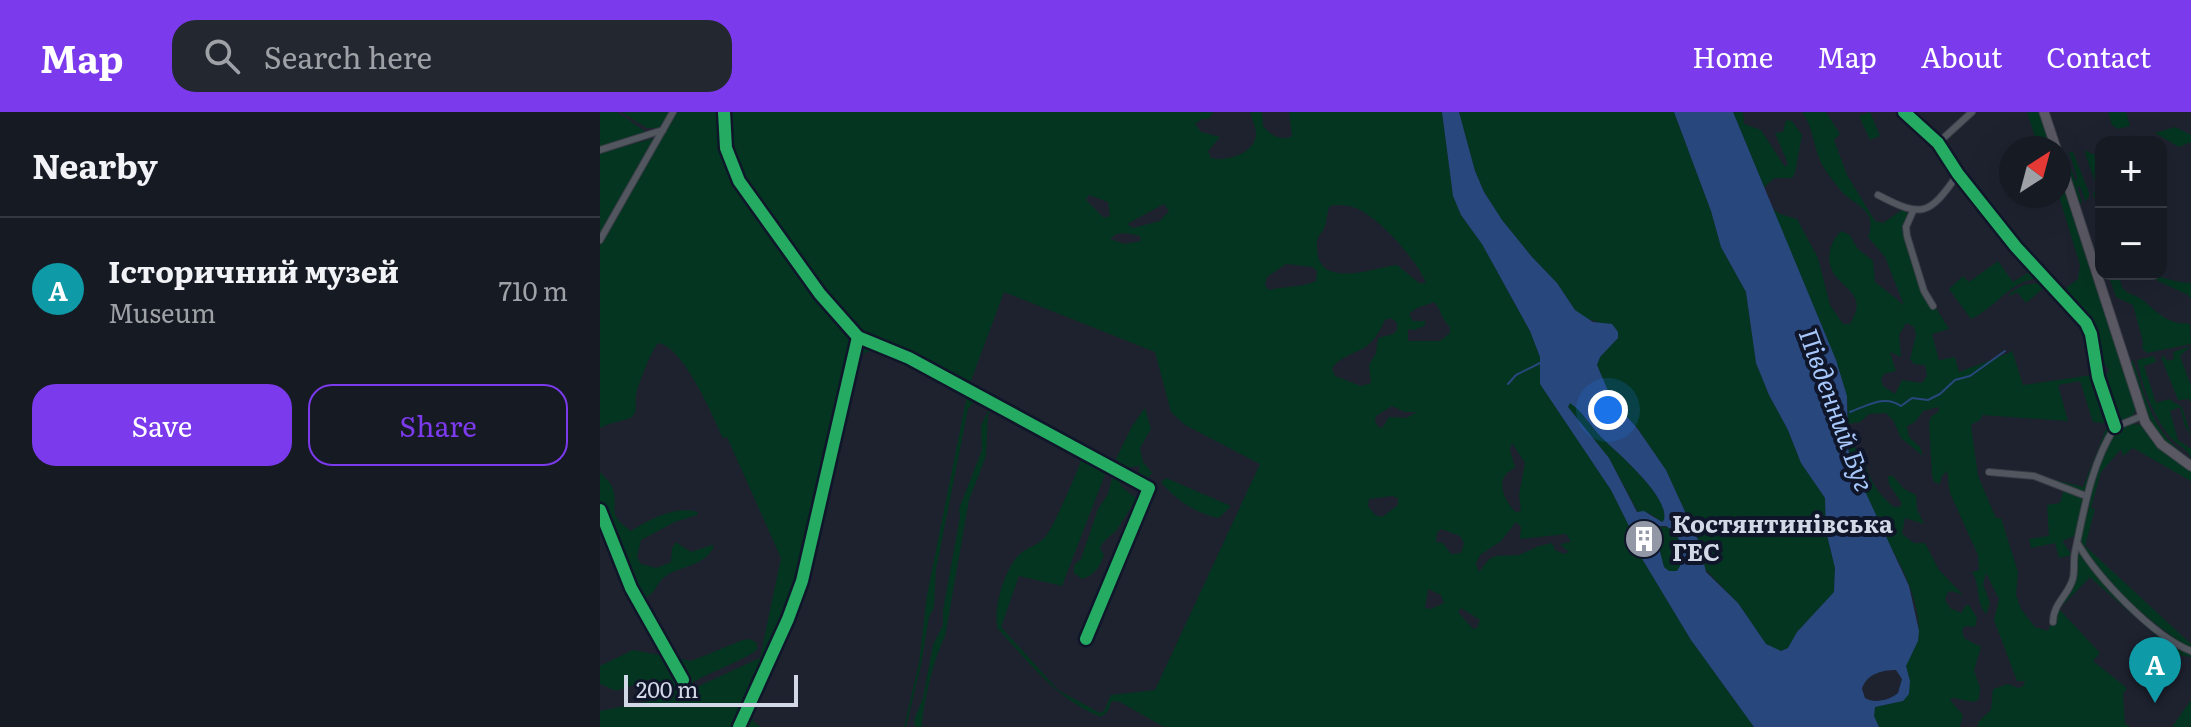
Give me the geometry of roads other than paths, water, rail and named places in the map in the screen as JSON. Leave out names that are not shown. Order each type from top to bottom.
[{"type":"street","points":[[600,240],[673,112]]},
{"type":"street","points":[[724,112],[726,148],[739,181],[820,294],[858,337],[934,371],[1149,488],[1086,639]]},
{"type":"street","points":[[1904,112],[1938,143],[1958,174],[2016,247],[2086,323],[2091,334],[2098,377],[2115,427]]},
{"type":"street","points":[[1938,143],[1972,112]]},
{"type":"street","points":[[2044,112],[2052,136]]},
{"type":"street","points":[[600,150],[663,130]]},
{"type":"street","points":[[1878,195],[1913,211],[1932,205],[1958,174]]},
{"type":"street","points":[[2071,194],[2142,416],[2157,441],[2191,466]]},
{"type":"street","points":[[1913,211],[1906,227],[1907,236],[1924,291],[1933,306]]},
{"type":"street","points":[[739,727],[802,581],[858,337]]},
{"type":"street","points":[[2053,622],[2055,608],[2073,578],[2086,496],[2100,457],[2115,427],[2142,416]]},
{"type":"street","points":[[1989,472],[2034,476],[2086,496]]},
{"type":"street","points":[[600,510],[631,588],[683,680]]},
{"type":"street","points":[[2078,544],[2098,574],[2119,595],[2175,644],[2191,651]]},
{"type":"water","name":"Південний Буг","points":[[1442,112],[1459,112],[1475,171],[1502,220],[1557,283],[1575,310],[1593,322],[1612,324],[1618,332],[1618,338],[1600,357],[1597,365],[1612,400],[1637,428],[1666,470],[1698,540],[1706,572],[1738,603],[1766,644],[1781,651],[1788,648],[1797,632],[1834,592],[1835,568],[1826,531],[1825,498],[1801,463],[1756,363],[1746,292],[1721,247],[1674,112],[1733,112],[1836,360],[1847,396],[1851,461],[1909,586],[1919,631],[1918,641],[1906,666],[1909,694],[1903,701],[1875,707],[1874,716],[1879,727],[1754,727],[1691,640],[1641,557],[1611,490],[1540,384],[1540,357],[1530,331],[1482,244],[1461,215],[1453,196]],"holes":[[[1570,403],[1651,487],[1664,510],[1662,522],[1644,511],[1637,512],[1609,458],[1568,407]],[[1657,526],[1672,530],[1682,546],[1682,559],[1677,571],[1664,567],[1654,529]],[[1896,670],[1902,679],[1898,693],[1882,700],[1865,698],[1864,684],[1880,672]]]},
{"type":"waterway","name":"Південний Буг","points":[[1850,412],[1882,401],[1901,406],[1912,398],[1928,400],[2005,351]]},
{"type":"waterway","points":[[1508,384],[1516,375],[1540,363]]},
{"type":"place","name":"Костянтинівська ГЕС","points":[[1644,539]]},
{"type":"place","name":"Історичний музей","points":[[2155,703]]}]
